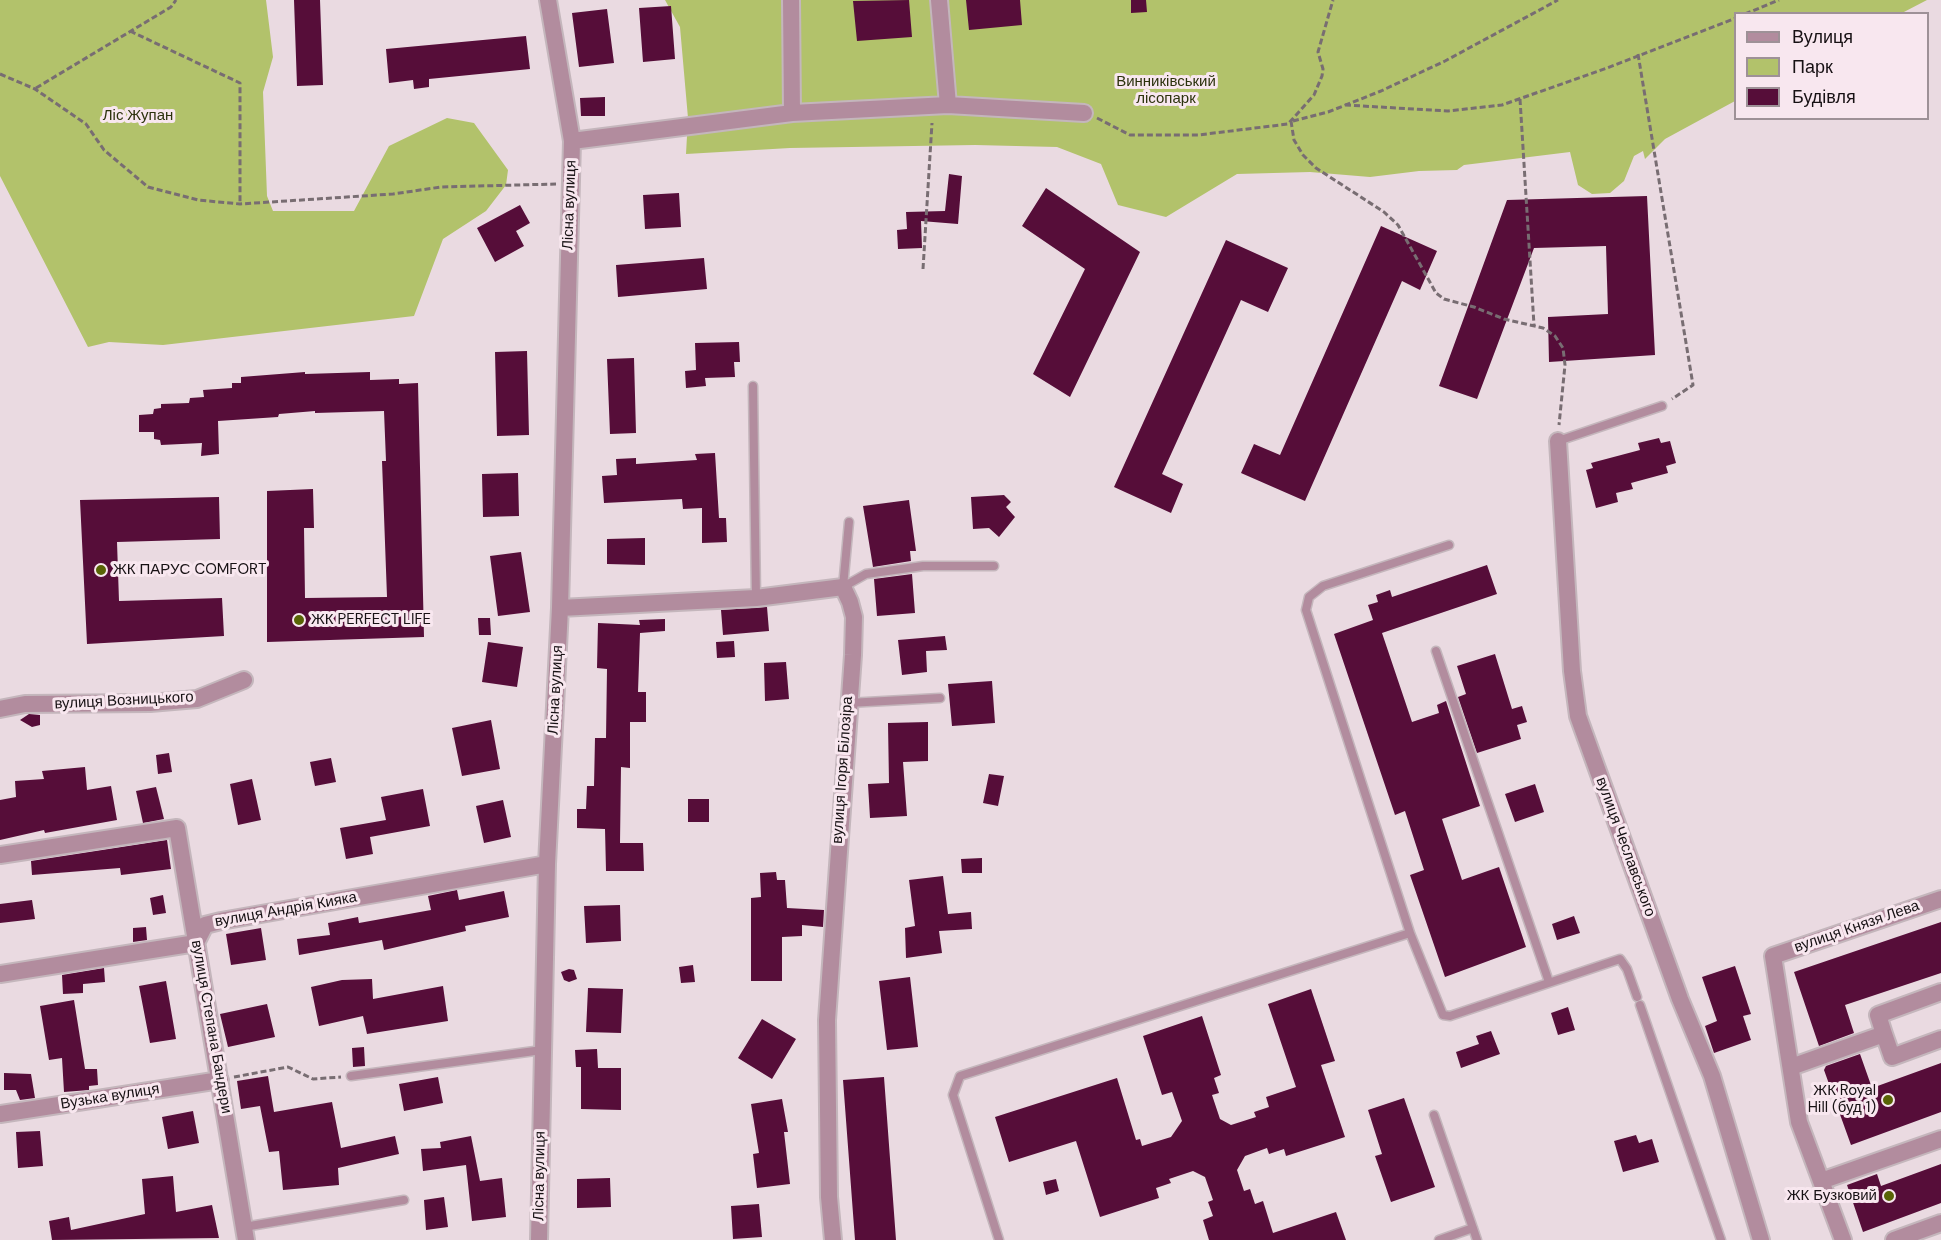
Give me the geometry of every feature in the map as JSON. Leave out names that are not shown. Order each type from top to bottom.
[{"type":"street","name":"Лісна вулиця","points":[[539,1240],[547,864],[560,608],[572,141],[548,0]]},
{"type":"street","points":[[791,0],[792,113]]},
{"type":"street","points":[[939,0],[940,106]]},
{"type":"street","name":"Лісна вулиця","points":[[572,141],[792,113],[940,106],[1084,113]]},
{"type":"street","name":"вулиця Чеславського","points":[[1558,441],[1572,671],[1578,716],[1680,999],[1712,1076],[1761,1240]]},
{"type":"street","points":[[560,608],[756,597],[843,587]]},
{"type":"street","name":"вулиця Ігоря Білозіра","points":[[833,1240],[829,1197],[827,1020],[854,617],[843,587]]},
{"type":"street","name":"вулиця Возницького","points":[[0,709],[25,704],[150,703],[197,699],[244,680]]},
{"type":"street","name":"вулиця Степана Бандери","points":[[0,855],[177,828],[245,1233]]},
{"type":"street","name":"вулиця Андрія Кияка","points":[[196,943],[204,925],[221,921],[547,864]]},
{"type":"street","name":"вулиця Князя Лева","points":[[1791,1067],[1773,956],[1941,899]]},
{"type":"street","points":[[0,974],[196,943]]},
{"type":"street","points":[[1941,992],[1878,1014],[1892,1057],[1941,1039]]},
{"type":"street","points":[[1843,1240],[1799,1122],[1791,1067],[1884,1034]]},
{"type":"street","name":"Вузька вулиця","points":[[0,1114],[220,1080]]},
{"type":"street","points":[[1821,1181],[1941,1139]]},
{"type":"street","points":[[1894,1240],[1941,1223]]},
{"type":"lane","points":[[753,386],[756,597]]},
{"type":"lane","points":[[1558,441],[1662,406]]},
{"type":"lane","points":[[843,587],[849,522]]},
{"type":"lane","points":[[1449,545],[1323,586],[1309,597],[1306,610],[1410,933],[1443,1015],[1450,1016],[1620,959],[1627,969],[1721,1240]]},
{"type":"lane","points":[[843,587],[866,574],[922,566],[994,566]]},
{"type":"lane","points":[[1436,651],[1549,982]]},
{"type":"lane","points":[[847,703],[940,698]]},
{"type":"lane","points":[[999,1240],[953,1095],[960,1077],[1410,933]]},
{"type":"lane","points":[[351,1076],[542,1050]]},
{"type":"lane","points":[[1434,1115],[1477,1240]]},
{"type":"lane","points":[[245,1233],[404,1200]]},
{"type":"lane","points":[[1439,1240],[1473,1228]]},
{"type":"path","points":[[35,88],[171,7],[176,0]]},
{"type":"path","points":[[1291,121],[1314,95],[1322,76],[1323,69],[1318,52],[1333,0]]},
{"type":"path","points":[[1084,113],[1130,135],[1198,135],[1278,127],[1345,105],[1445,62],[1558,0]]},
{"type":"path","points":[[1750,12],[1779,0]]},
{"type":"path","points":[[1345,105],[1448,111],[1502,105],[1607,68],[1638,54],[1734,19]]},
{"type":"path","points":[[130,32],[240,83],[240,204]]},
{"type":"path","points":[[1638,54],[1693,385],[1662,406]]},
{"type":"path","points":[[0,74],[35,88],[86,124],[104,150],[148,187],[198,201],[240,204],[393,194],[441,187],[570,184]]},
{"type":"path","points":[[1520,99],[1534,325]]},
{"type":"path","points":[[923,269],[940,106]]},
{"type":"path","points":[[1291,121],[1294,140],[1303,155],[1316,168],[1384,212],[1398,225],[1436,293],[1444,299],[1513,321],[1534,325],[1555,336],[1565,356],[1558,441]]},
{"type":"path","points":[[220,1080],[288,1067],[313,1079],[351,1076]]},
{"type":"green space","name":"Ліс Жупан","points":[[0,0],[266,0],[273,57],[263,92],[267,196],[273,211],[354,211],[389,146],[447,118],[474,123],[508,170],[506,185],[486,211],[443,239],[414,316],[163,345],[109,342],[88,347],[0,176]]},
{"type":"green space","name":"Винниківський лісопарк","points":[[665,0],[1927,0],[1904,12],[1734,12],[1734,102],[1665,139],[1645,159],[1643,151],[1634,156],[1624,181],[1610,193],[1592,194],[1578,185],[1570,152],[1464,165],[1457,170],[1419,171],[1370,177],[1310,172],[1237,174],[1166,217],[1118,205],[1101,164],[1057,147],[975,145],[790,148],[686,154],[688,118],[680,27]]},
{"type":"building","points":[[294,0],[320,0],[323,85],[297,86]]},
{"type":"building","points":[[909,0],[912,37],[857,41],[853,1]]},
{"type":"building","points":[[966,0],[1020,0],[1022,25],[969,30]]},
{"type":"building","points":[[1131,0],[1146,0],[1147,12],[1131,13]]},
{"type":"building","points":[[671,6],[675,59],[643,62],[639,8]]},
{"type":"building","points":[[607,9],[614,63],[579,67],[572,13]]},
{"type":"building","points":[[526,36],[530,69],[429,79],[429,87],[414,89],[413,80],[389,83],[386,49]]},
{"type":"building","points":[[605,97],[605,116],[581,116],[580,98]]},
{"type":"building","points":[[949,174],[962,176],[958,224],[921,221],[922,248],[898,249],[897,230],[907,229],[906,212],[945,211]]},
{"type":"building","points":[[1046,188],[1140,252],[1070,397],[1033,374],[1085,269],[1022,226]]},
{"type":"building","points":[[679,193],[681,227],[645,229],[643,195]]},
{"type":"building","points":[[1647,196],[1655,355],[1549,362],[1548,317],[1608,314],[1606,246],[1534,248],[1477,399],[1439,386],[1507,200]]},
{"type":"building","points":[[520,205],[530,223],[516,231],[524,246],[495,262],[477,228]]},
{"type":"building","points":[[1381,226],[1437,251],[1420,290],[1402,281],[1305,501],[1241,473],[1254,444],[1280,455]]},
{"type":"building","points":[[1226,240],[1288,268],[1268,312],[1241,300],[1162,474],[1183,484],[1171,513],[1114,487]]},
{"type":"building","points":[[704,258],[707,289],[618,297],[616,265]]},
{"type":"building","points":[[739,342],[740,362],[734,362],[735,377],[705,378],[706,386],[686,388],[685,371],[696,370],[695,343]]},
{"type":"building","points":[[527,351],[529,435],[497,436],[495,352]]},
{"type":"building","points":[[634,358],[636,433],[610,434],[607,359]]},
{"type":"building","points":[[305,372],[305,374],[370,372],[370,380],[399,379],[399,384],[418,383],[424,637],[267,642],[267,491],[313,489],[314,528],[304,528],[305,598],[387,597],[382,461],[386,461],[384,411],[315,413],[315,411],[279,414],[278,417],[218,421],[219,454],[201,456],[202,443],[161,445],[160,440],[154,439],[154,432],[139,432],[139,415],[153,414],[154,409],[161,408],[161,404],[189,403],[190,398],[204,397],[203,390],[232,388],[232,383],[241,383],[241,377]]},
{"type":"building","points":[[1659,438],[1661,443],[1670,441],[1676,463],[1666,466],[1668,473],[1631,483],[1633,489],[1616,493],[1618,502],[1596,508],[1586,470],[1593,468],[1591,463],[1640,450],[1638,443]]},
{"type":"building","points":[[715,453],[719,518],[726,518],[727,542],[702,543],[702,508],[683,509],[682,499],[604,503],[602,476],[617,475],[616,459],[636,458],[636,464],[697,460],[695,454]]},
{"type":"building","points":[[518,473],[519,516],[483,517],[482,474]]},
{"type":"building","points":[[1004,495],[1011,502],[1006,507],[1015,517],[999,537],[989,528],[973,529],[971,497]]},
{"type":"building","name":"ЖК ПАРУС COMFORT","points":[[219,497],[220,539],[117,542],[119,601],[222,598],[224,636],[87,644],[80,500]]},
{"type":"building","points":[[909,500],[916,551],[910,551],[911,561],[873,567],[863,506]]},
{"type":"building","points":[[645,538],[645,565],[607,564],[607,539]]},
{"type":"building","points":[[521,552],[530,612],[498,616],[490,556]]},
{"type":"building","points":[[1487,565],[1497,594],[1382,633],[1412,722],[1439,713],[1437,705],[1446,701],[1480,806],[1442,819],[1462,880],[1499,867],[1526,947],[1445,977],[1410,875],[1424,870],[1405,811],[1395,815],[1334,634],[1373,620],[1368,605],[1378,602],[1376,595],[1390,590],[1392,597]]},
{"type":"building","points":[[912,574],[915,613],[877,616],[874,579]]},
{"type":"building","points":[[767,607],[769,631],[723,635],[721,610]]},
{"type":"building","points":[[478,618],[490,618],[491,635],[479,635]]},
{"type":"building","points":[[665,619],[665,631],[640,633],[638,692],[646,692],[646,722],[630,722],[630,768],[621,767],[620,843],[643,843],[644,871],[606,871],[605,829],[577,828],[577,809],[586,809],[587,786],[594,786],[595,738],[606,738],[607,669],[597,668],[598,623],[640,625],[639,620]]},
{"type":"building","points":[[945,636],[947,650],[926,651],[927,672],[902,675],[898,640]]},
{"type":"building","points":[[734,641],[735,657],[717,658],[716,642]]},
{"type":"building","points":[[488,642],[523,647],[517,687],[482,682]]},
{"type":"building","points":[[1495,654],[1512,709],[1522,706],[1527,722],[1517,725],[1521,739],[1477,753],[1458,697],[1466,694],[1457,666]]},
{"type":"building","points":[[786,662],[789,699],[765,701],[764,663]]},
{"type":"building","points":[[992,681],[995,723],[952,726],[948,684]]},
{"type":"building","points":[[29,714],[40,715],[40,725],[32,727],[20,720]]},
{"type":"building","points":[[491,720],[500,769],[462,776],[452,728]]},
{"type":"building","points":[[928,722],[928,761],[903,762],[907,816],[870,818],[868,784],[889,783],[888,723]]},
{"type":"building","points":[[169,753],[172,772],[158,774],[156,755]]},
{"type":"building","points":[[331,758],[336,782],[315,786],[310,762]]},
{"type":"building","points":[[85,767],[87,790],[111,786],[117,820],[45,833],[44,830],[0,840],[0,800],[16,797],[15,781],[44,779],[42,771]]},
{"type":"building","points":[[989,774],[1004,776],[998,806],[983,803]]},
{"type":"building","points":[[252,779],[261,820],[238,825],[230,784]]},
{"type":"building","points":[[1535,784],[1544,812],[1515,822],[1505,794]]},
{"type":"building","points":[[156,787],[164,819],[143,823],[136,791]]},
{"type":"building","points":[[423,789],[430,826],[370,837],[373,854],[346,859],[340,828],[386,820],[381,797]]},
{"type":"building","points":[[688,799],[709,799],[709,822],[688,822]]},
{"type":"building","points":[[503,800],[511,837],[484,843],[476,806]]},
{"type":"building","points":[[167,840],[171,869],[121,875],[120,868],[32,875],[31,861]]},
{"type":"building","points":[[982,858],[982,873],[962,873],[961,859]]},
{"type":"building","points":[[776,872],[777,880],[785,880],[787,908],[824,910],[823,927],[802,925],[802,936],[782,937],[782,981],[751,981],[751,898],[761,897],[760,873]]},
{"type":"building","points":[[943,876],[948,914],[971,912],[972,929],[939,931],[942,953],[906,958],[905,928],[915,926],[909,880]]},
{"type":"building","points":[[457,890],[459,900],[504,891],[509,917],[465,926],[466,931],[384,950],[382,940],[299,955],[297,939],[330,935],[328,923],[358,917],[359,923],[431,910],[428,896]]},
{"type":"building","points":[[163,895],[166,913],[153,915],[150,898]]},
{"type":"building","points":[[32,900],[35,919],[0,923],[0,904]]},
{"type":"building","points":[[620,905],[621,941],[586,943],[584,906]]},
{"type":"building","points":[[1574,916],[1580,933],[1557,940],[1552,924]]},
{"type":"building","points":[[1941,922],[1941,973],[1845,1005],[1854,1033],[1819,1046],[1794,972]]},
{"type":"building","points":[[146,927],[147,940],[133,942],[133,928]]},
{"type":"building","points":[[261,928],[266,960],[231,965],[226,934]]},
{"type":"building","points":[[693,965],[695,982],[681,983],[679,967]]},
{"type":"building","points":[[1735,966],[1751,1014],[1743,1016],[1751,1040],[1714,1053],[1705,1026],[1717,1021],[1702,977]]},
{"type":"building","points":[[104,968],[105,982],[83,984],[83,993],[63,994],[62,975]]},
{"type":"building","points":[[574,970],[577,979],[569,982],[564,980],[561,972]]},
{"type":"building","points":[[910,977],[918,1047],[887,1050],[879,981]]},
{"type":"building","points":[[372,979],[373,999],[443,986],[448,1021],[367,1034],[363,1016],[319,1026],[311,987],[342,980]]},
{"type":"building","points":[[166,981],[176,1039],[150,1043],[139,986]]},
{"type":"building","points":[[588,988],[623,989],[621,1033],[586,1032]]},
{"type":"building","points":[[1311,989],[1335,1061],[1321,1065],[1345,1137],[1286,1156],[1284,1149],[1269,1154],[1267,1148],[1245,1156],[1237,1170],[1244,1191],[1250,1189],[1255,1204],[1263,1201],[1273,1233],[1336,1212],[1346,1240],[1209,1240],[1203,1220],[1213,1216],[1208,1202],[1213,1200],[1205,1177],[1193,1171],[1169,1179],[1171,1183],[1156,1188],[1159,1198],[1100,1217],[1076,1141],[1009,1162],[995,1117],[1117,1078],[1136,1140],[1140,1139],[1142,1146],[1171,1137],[1182,1121],[1172,1092],[1162,1095],[1143,1036],[1202,1016],[1221,1075],[1214,1078],[1219,1093],[1212,1095],[1220,1119],[1231,1125],[1256,1117],[1254,1112],[1269,1107],[1266,1097],[1296,1087],[1268,1004]]},
{"type":"building","points":[[74,1000],[85,1069],[97,1069],[98,1085],[89,1086],[89,1090],[64,1092],[62,1058],[49,1060],[40,1006]]},
{"type":"building","points":[[267,1004],[275,1037],[228,1047],[220,1014]]},
{"type":"building","points":[[1568,1007],[1575,1030],[1558,1035],[1551,1013]]},
{"type":"building","points":[[762,1019],[796,1039],[772,1079],[738,1058]]},
{"type":"building","points":[[1491,1031],[1500,1054],[1461,1068],[1456,1052],[1479,1044],[1476,1036]]},
{"type":"building","points":[[364,1047],[365,1066],[353,1067],[352,1048]]},
{"type":"building","points":[[597,1049],[598,1068],[621,1068],[621,1110],[581,1109],[581,1067],[576,1067],[575,1050]]},
{"type":"building","name":"ЖК Royal Hill (буд 1)","points":[[1860,1054],[1872,1088],[1941,1063],[1941,1112],[1851,1145],[1824,1070],[1826,1066]]},
{"type":"building","points":[[4,1073],[31,1074],[35,1098],[20,1100],[16,1090],[4,1090]]},
{"type":"building","points":[[268,1076],[274,1112],[332,1102],[341,1148],[395,1136],[399,1154],[338,1168],[339,1185],[283,1190],[279,1151],[269,1152],[260,1106],[241,1109],[237,1081]]},
{"type":"building","points":[[438,1077],[443,1103],[404,1111],[399,1084]]},
{"type":"building","points":[[884,1077],[896,1240],[855,1240],[843,1080]]},
{"type":"building","points":[[1404,1098],[1435,1187],[1391,1202],[1375,1156],[1382,1154],[1368,1110]]},
{"type":"building","points":[[782,1099],[788,1132],[784,1132],[790,1184],[757,1188],[753,1154],[759,1153],[751,1104]]},
{"type":"building","points":[[193,1111],[199,1143],[168,1149],[162,1117]]},
{"type":"building","points":[[40,1131],[43,1166],[18,1168],[16,1132]]},
{"type":"building","points":[[1636,1135],[1639,1143],[1652,1139],[1659,1162],[1623,1172],[1614,1141]]},
{"type":"building","points":[[471,1136],[480,1181],[502,1178],[506,1217],[472,1221],[466,1165],[423,1171],[421,1149],[441,1148],[440,1142]]},
{"type":"building","name":"ЖК Бузковий","points":[[1941,1164],[1941,1203],[1863,1232],[1847,1185],[1877,1174],[1881,1186]]},
{"type":"building","points":[[173,1176],[176,1212],[212,1205],[219,1238],[52,1240],[49,1221],[69,1217],[71,1230],[145,1214],[142,1179]]},
{"type":"building","points":[[610,1178],[611,1207],[577,1208],[577,1179]]},
{"type":"building","points":[[1056,1179],[1059,1191],[1046,1195],[1043,1182]]},
{"type":"building","points":[[444,1197],[448,1227],[426,1230],[424,1200]]},
{"type":"building","points":[[759,1204],[762,1237],[733,1239],[731,1206]]},
{"type":"place","name":"ЖК ПАРУС COMFORT","points":[[101,570]]},
{"type":"place","name":"ЖК PERFECT LIFE","points":[[299,620]]},
{"type":"place","name":"ЖК Royal Hill (буд 1)","points":[[1888,1100]]},
{"type":"place","name":"ЖК Бузковий","points":[[1889,1196]]}]
